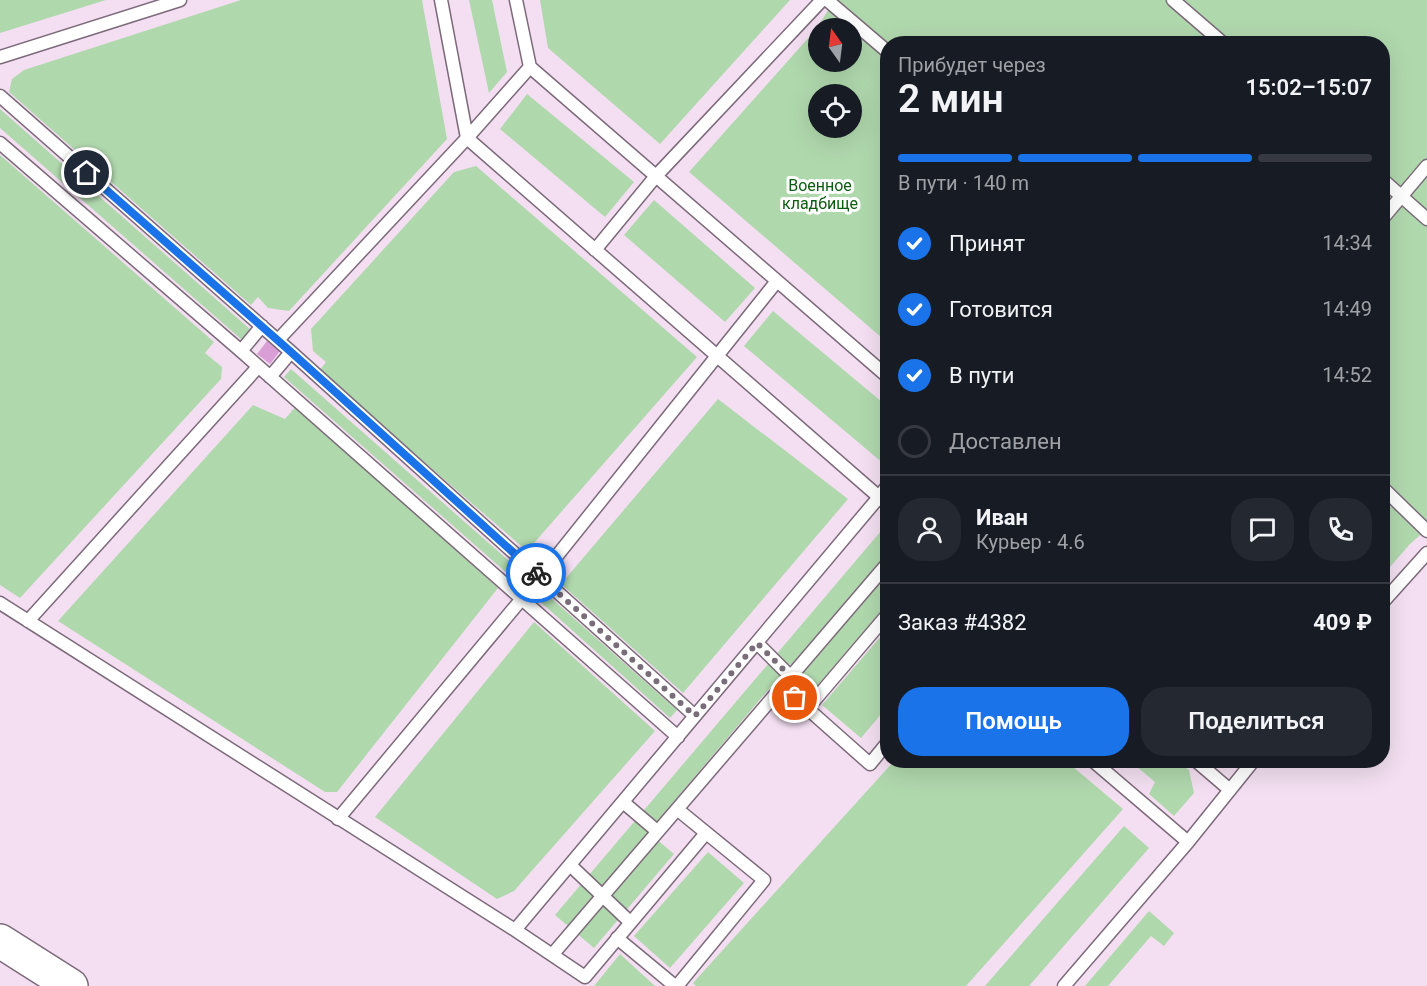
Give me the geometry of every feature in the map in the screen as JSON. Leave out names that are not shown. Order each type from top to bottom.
[{"type":"main road","points":[[0,941],[71,986]]},
{"type":"lane","points":[[0,57],[180,0]]},
{"type":"lane","points":[[441,0],[467,138],[880,498]]},
{"type":"lane","points":[[516,0],[530,67],[880,370]]},
{"type":"lane","points":[[595,250],[656,176],[822,0]]},
{"type":"lane","points":[[827,0],[880,45]]},
{"type":"lane","points":[[1173,0],[1215,36]]},
{"type":"lane","points":[[278,340],[467,138],[530,67]]},
{"type":"lane","points":[[0,96],[278,340],[695,716]]},
{"type":"lane","points":[[0,142],[523,598],[678,737]]},
{"type":"lane","points":[[1390,210],[1427,166]]},
{"type":"lane","points":[[1390,186],[1427,219]]},
{"type":"lane","points":[[338,819],[523,598],[777,281]]},
{"type":"lane","points":[[241,351],[262,326]]},
{"type":"lane","points":[[270,377],[291,352]]},
{"type":"lane","points":[[28,621],[258,367]]},
{"type":"lane","points":[[1390,495],[1427,531]]},
{"type":"lane","points":[[515,930],[757,643],[880,504]]},
{"type":"lane","points":[[1390,594],[1427,553]]},
{"type":"lane","points":[[552,955],[880,572]]},
{"type":"lane","points":[[0,603],[515,930],[585,977],[706,833]]},
{"type":"lane","points":[[807,709],[880,623]]},
{"type":"lane","points":[[757,643],[791,677]]},
{"type":"lane","points":[[782,686],[870,764],[880,752]]},
{"type":"lane","points":[[1101,768],[1188,842]]},
{"type":"lane","points":[[1204,768],[1230,790]]},
{"type":"lane","points":[[1064,986],[1188,842],[1248,768]]},
{"type":"lane","points":[[623,802],[657,831]]},
{"type":"lane","points":[[617,938],[676,986],[764,880],[677,809]]},
{"type":"lane","points":[[570,865],[630,922]]},
{"type":"green space","points":[[0,0],[106,0],[0,33]]},
{"type":"green space","points":[[241,0],[422,0],[447,139],[289,311],[268,308],[258,297],[251,305],[9,92],[12,79],[24,70]]},
{"type":"green space","points":[[469,0],[492,0],[507,72],[489,93]]},
{"type":"green space","points":[[540,0],[790,0],[660,144],[548,48]]},
{"type":"green space","name":"Военное кладбище","points":[[834,0],[1427,0],[1427,529],[1390,567],[1390,36],[880,36],[880,336],[689,172],[808,38],[808,72],[862,72],[862,18],[823,18]]},
{"type":"green space","points":[[527,94],[634,182],[605,217],[500,129]]},
{"type":"green space","points":[[0,109],[251,330],[242,340],[0,128]]},
{"type":"green space","points":[[0,155],[214,342],[205,353],[222,367],[221,379],[20,598],[0,585]]},
{"type":"green space","points":[[476,166],[697,357],[527,551],[319,371],[326,362],[313,351],[311,329],[454,172]]},
{"type":"green space","points":[[654,200],[755,288],[725,322],[624,235]]},
{"type":"green space","points":[[773,311],[880,400],[880,461],[744,346]]},
{"type":"green space","points":[[291,369],[516,567],[509,575],[284,377]]},
{"type":"green space","points":[[718,399],[848,499],[683,693],[561,584]]},
{"type":"green space","points":[[253,405],[285,419],[296,406],[498,588],[337,792],[325,792],[58,621]]},
{"type":"green space","points":[[880,532],[880,612],[817,686],[790,664],[648,832],[674,854],[594,948],[555,915]]},
{"type":"green space","points":[[542,590],[677,710],[670,718],[535,597]]},
{"type":"green space","points":[[534,622],[655,731],[514,891],[497,899],[375,817]]},
{"type":"green space","points":[[880,637],[880,715],[861,738],[822,705]]},
{"type":"green space","points":[[888,768],[1074,768],[1123,809],[966,986],[696,986],[693,983]]},
{"type":"green space","points":[[1138,768],[1186,768],[1189,770],[1194,793],[1174,816],[1149,794],[1155,782]]},
{"type":"green space","points":[[1124,826],[1149,848],[1029,986],[985,986]]},
{"type":"green space","points":[[708,852],[744,883],[670,968],[634,936]]},
{"type":"green space","points":[[1149,911],[1174,933],[1164,946],[1151,936],[1108,986],[1085,986]]},
{"type":"green space","points":[[620,954],[655,986],[594,986]]},
{"type":"building","points":[[267,341],[280,351],[270,364],[257,354]]},
{"type":"way so far","points":[[536,573],[695,716],[757,643],[791,677],[782,686],[795,698]]},
{"type":"route","points":[[87,173],[291,352],[536,573]]}]
